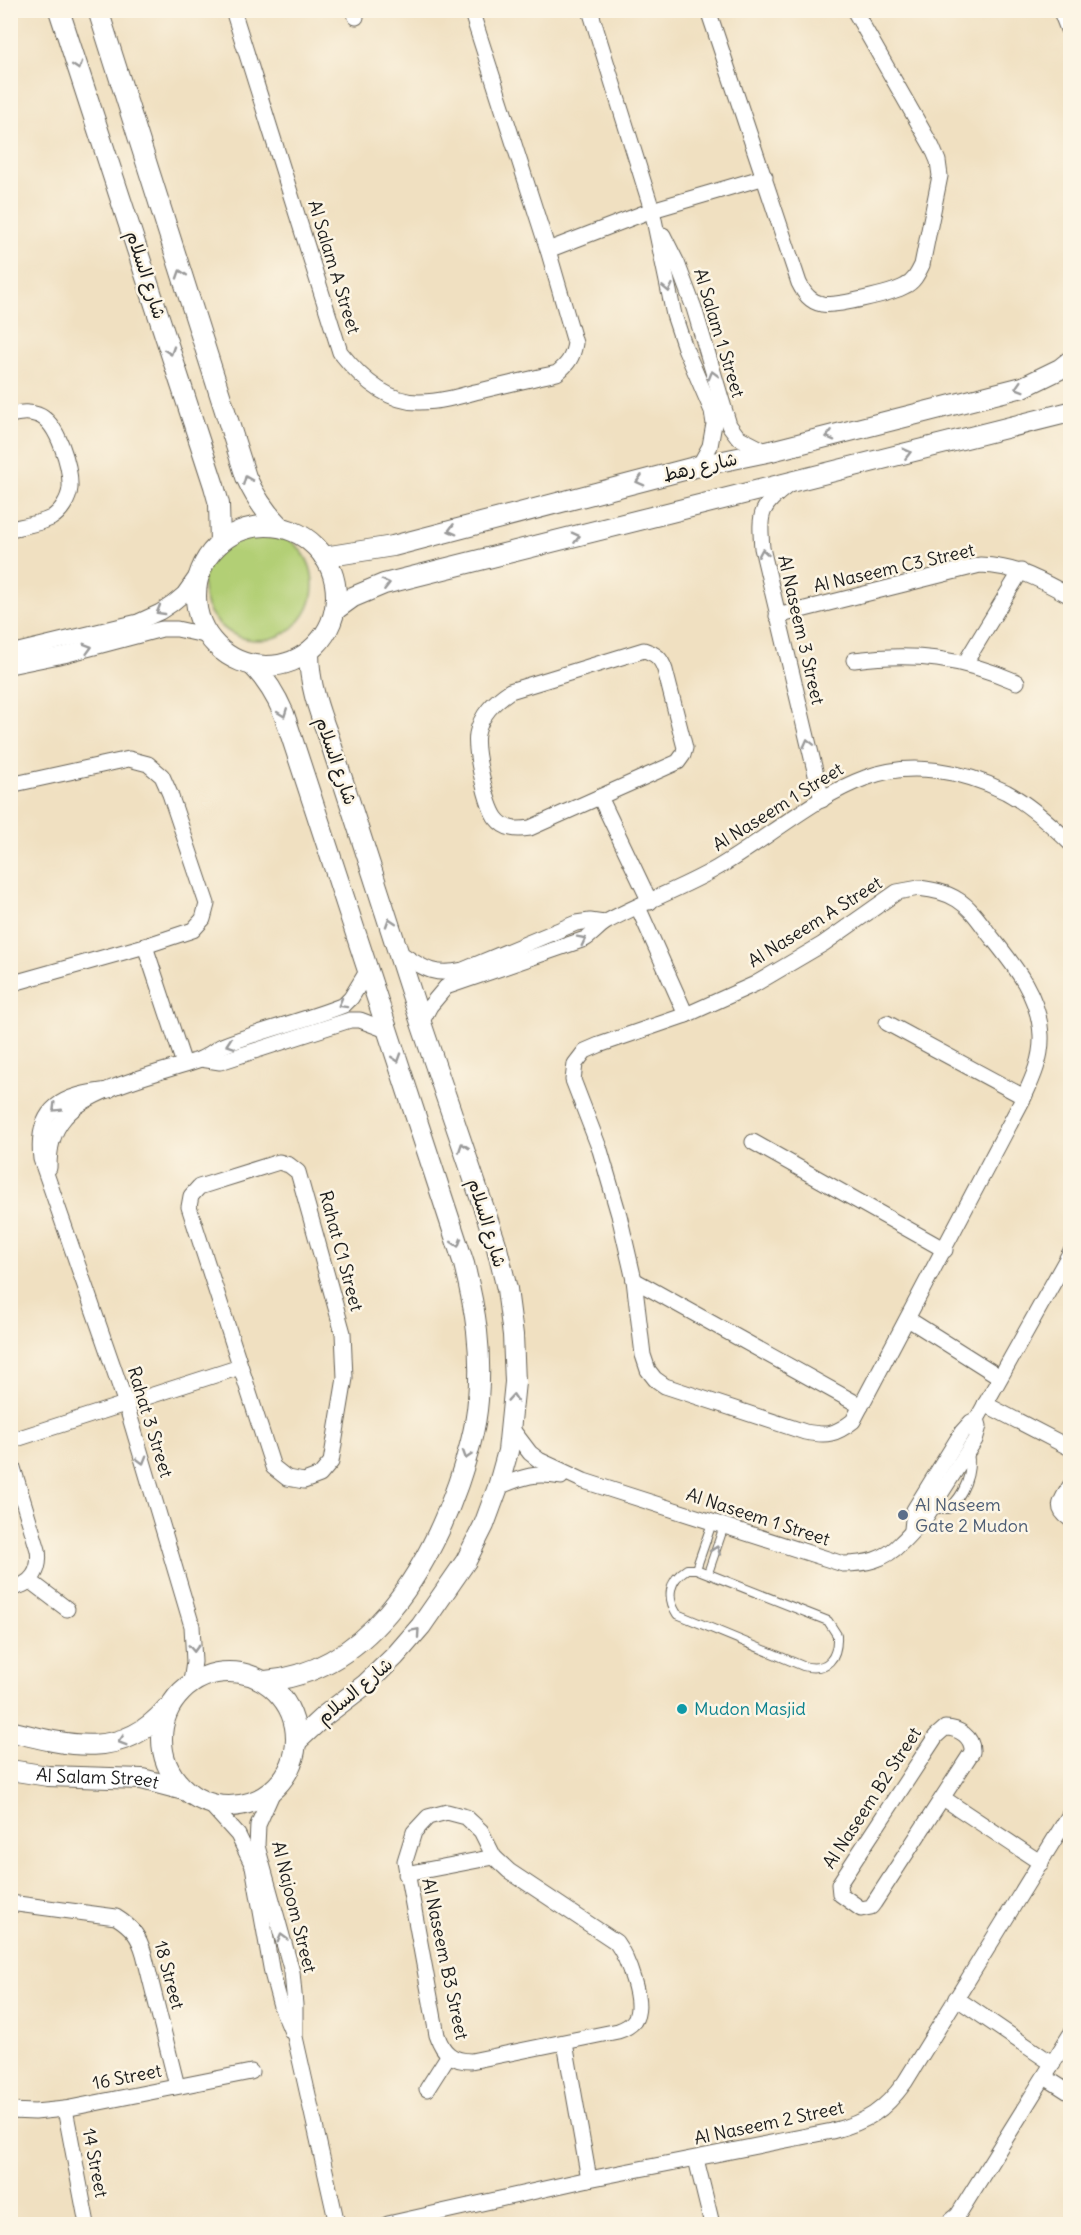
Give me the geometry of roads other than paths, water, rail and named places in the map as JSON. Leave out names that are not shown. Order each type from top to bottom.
[{"type":"street","name":"شارع السلام","points":[[59,10],[214,486],[219,504],[220,542]]},
{"type":"street","name":"شارع السلام","points":[[98,10],[246,477],[254,497],[265,513],[280,527]]},
{"type":"street","name":"Al Salam A Street","points":[[233,10],[340,352],[356,372],[395,398],[418,403],[441,400],[557,373],[567,366],[573,355],[574,343],[548,250],[471,10]]},
{"type":"street","name":"Al Salam 1 Street","points":[[590,10],[652,210],[674,315],[685,348],[712,411],[714,424],[710,446],[699,466]]},
{"type":"street","points":[[708,10],[799,283],[809,298],[817,303],[832,305],[893,291],[906,286],[916,277],[922,265],[939,190],[938,161],[854,10]]},
{"type":"street","points":[[1063,10],[1071,28]]},
{"type":"street","points":[[548,250],[652,210],[765,177]]},
{"type":"street","name":"Al Salam 1 Street","points":[[652,210],[677,263],[694,309],[729,425],[738,437],[767,452]]},
{"type":"street","points":[[674,315],[694,309]]},
{"type":"street","name":"شارع رهط","points":[[324,556],[393,546],[699,466],[767,452],[1023,387],[1071,361]]},
{"type":"street","points":[[10,415],[24,412],[39,415],[52,425],[69,473],[70,490],[64,506],[52,518],[10,529]]},
{"type":"street","name":"شارع رهط","points":[[335,610],[353,597],[384,584],[1071,412]]},
{"type":"street","name":"Al Naseem 3 Street","points":[[792,482],[764,506],[760,520],[762,548],[822,800]]},
{"type":"street","points":[[10,653],[138,622],[160,612],[184,594],[220,542],[239,531],[259,526],[280,527],[297,533],[312,543],[324,556],[332,573],[336,592],[335,610],[330,626],[309,652],[291,662],[272,666],[252,665],[235,659],[220,649],[200,621],[196,604],[196,587],[201,570]]},
{"type":"street","name":"Al Naseem C3 Street","points":[[777,616],[980,566],[1001,566],[1021,571],[1071,596]]},
{"type":"street","points":[[964,663],[1021,571]]},
{"type":"street","points":[[10,666],[64,655],[162,629],[177,629],[209,636]]},
{"type":"street","points":[[61,639],[64,655]]},
{"type":"street","points":[[644,650],[654,653],[662,660],[665,670],[685,747],[683,755],[678,762],[600,797],[530,828],[518,830],[506,827],[496,819],[491,807],[476,752],[477,733],[484,716],[495,702],[510,691],[634,652],[644,650]]},
{"type":"street","name":"شارع السلام","points":[[296,1742],[324,1716],[366,1684],[395,1656],[422,1626],[466,1560],[484,1525],[508,1451],[515,1382],[513,1335],[507,1289],[496,1244],[315,701],[309,670],[309,652]]},
{"type":"street","points":[[854,660],[910,656],[937,658],[992,671],[1017,682]]},
{"type":"street","name":"شارع السلام","points":[[252,665],[266,679],[277,696],[284,714],[389,1031],[464,1264],[476,1309],[480,1356],[478,1402],[470,1448],[441,1531],[421,1567],[398,1601],[370,1631],[341,1656],[316,1670],[299,1676],[265,1681]]},
{"type":"street","points":[[10,784],[129,759],[148,764],[162,776],[170,794],[207,904],[203,919],[192,930],[146,946],[10,984]]},
{"type":"street","name":"Al Naseem 1 Street","points":[[400,953],[426,970],[451,973],[515,956],[560,949],[585,939],[603,923],[716,868],[822,800],[865,777],[902,769],[938,770],[975,779],[1007,793],[1046,819],[1071,843]]},
{"type":"street","points":[[600,797],[686,1015]]},
{"type":"street","name":"Al Naseem A Street","points":[[919,888],[940,891],[959,900],[975,916],[1020,972],[1035,1003],[1041,1036],[1037,1069],[1024,1097],[853,1421],[839,1432],[822,1436],[805,1432],[665,1386],[648,1370],[643,1355],[634,1280],[620,1215],[600,1150],[573,1080],[575,1064],[585,1051],[686,1015],[790,965],[897,892],[919,888]]},
{"type":"street","name":"Al Naseem 1 Street","points":[[421,1023],[433,1001],[446,987],[515,956],[554,931],[576,922],[603,923]]},
{"type":"street","points":[[554,931],[560,949]]},
{"type":"street","points":[[146,946],[184,1064]]},
{"type":"street","name":"Rahat 3 Street","points":[[304,1027],[344,1005],[351,998],[368,970]]},
{"type":"street","name":"Rahat 3 Street","points":[[191,1682],[194,1662],[192,1626],[126,1404],[41,1159],[39,1141],[43,1123],[53,1108],[68,1098],[109,1090],[201,1059],[216,1049],[256,1043],[304,1027],[350,1020],[360,1020],[389,1031]]},
{"type":"street","points":[[886,1023],[1024,1097]]},
{"type":"street","points":[[753,1142],[945,1250]]},
{"type":"street","name":"Rahat C1 Street","points":[[279,1162],[290,1165],[298,1172],[343,1333],[345,1378],[343,1399],[331,1462],[320,1475],[304,1481],[287,1478],[273,1467],[240,1367],[189,1207],[191,1196],[199,1187],[279,1162]]},
{"type":"street","name":"Al Naseem 1 Street","points":[[511,1428],[530,1453],[539,1460],[584,1481],[843,1564],[865,1564],[885,1557],[901,1544],[932,1509],[966,1427],[977,1419],[1071,1253]]},
{"type":"street","points":[[634,1280],[861,1406]]},
{"type":"street","points":[[908,1319],[1000,1377]]},
{"type":"street","points":[[10,1441],[240,1367]]},
{"type":"street","points":[[985,1404],[1071,1448]]},
{"type":"street","name":"Al Naseem 1 Street","points":[[912,1529],[914,1510],[950,1467],[969,1451],[978,1433],[977,1419]]},
{"type":"street","points":[[10,1458],[40,1561],[37,1572],[30,1581],[19,1587],[10,1588]]},
{"type":"street","name":"Al Naseem 1 Street","points":[[498,1487],[536,1474],[584,1481]]},
{"type":"street","points":[[1071,1486],[1060,1503],[1060,1509],[1062,1514],[1071,1519]]},
{"type":"street","points":[[30,1581],[67,1609]]},
{"type":"street","points":[[221,1671],[236,1671],[265,1681],[289,1708],[295,1724],[296,1742],[293,1760],[285,1776],[274,1789],[260,1799],[244,1805],[210,1804],[196,1798],[184,1790],[170,1772],[162,1751],[161,1729],[168,1707],[178,1693],[191,1682],[206,1675],[221,1671]]},
{"type":"street","name":"Al Salam Street","points":[[10,1731],[67,1742],[97,1745],[116,1743],[136,1736],[154,1724],[168,1707]]},
{"type":"street","name":"Al Naseem B2 Street","points":[[952,1728],[969,1739],[972,1752],[943,1798],[871,1907],[861,1909],[840,1894],[838,1889],[841,1880],[939,1731],[952,1728]]},
{"type":"street","name":"Al Salam Street","points":[[10,1770],[48,1776],[142,1779],[184,1790]]},
{"type":"street","name":"Al Najoom Street","points":[[274,1789],[258,1825],[257,1846],[289,1963],[295,2005],[295,2037]]},
{"type":"street","points":[[943,1798],[1041,1863]]},
{"type":"street","name":"Al Najoom Street","points":[[210,1804],[238,1835],[253,1866],[281,2006],[295,2037],[337,2224]]},
{"type":"street","name":"Al Naseem B3 Street","points":[[447,1812],[466,1817],[481,1831],[494,1857],[509,1871],[616,1942],[626,1955],[638,2002],[638,2013],[634,2022],[618,2031],[471,2061],[459,2061],[448,2056],[441,2047],[438,2035],[406,1874],[406,1854],[414,1832],[428,1817],[447,1812]]},
{"type":"street","name":"Al Naseem 2 Street","points":[[387,2224],[589,2179],[832,2132],[855,2125],[876,2114],[905,2082],[1071,1814]]},
{"type":"street","name":"Al Naseem B3 Street","points":[[406,1874],[494,1857]]},
{"type":"street","name":"18 Street","points":[[10,1903],[116,1917],[130,1925],[139,1938],[144,1954],[177,2086]]},
{"type":"street","points":[[272,1966],[289,1963]]},
{"type":"street","points":[[956,1998],[1049,2070],[1071,2093]]},
{"type":"street","points":[[950,2224],[958,2215],[1071,2035]]},
{"type":"street","points":[[565,2043],[589,2179]]},
{"type":"street","points":[[427,2089],[448,2056]]},
{"type":"street","name":"16 Street","points":[[10,2111],[35,2112],[65,2109],[250,2072]]},
{"type":"street","name":"14 Street","points":[[65,2109],[87,2224]]},
{"type":"street","points":[[696,2159],[712,2224]]},
{"type":"lane","points":[[932,1509],[943,1510],[955,1502],[969,1477],[971,1464],[969,1451]]},
{"type":"lane","points":[[696,1569],[718,1524]]},
{"type":"lane","points":[[708,1573],[718,1524]]},
{"type":"lane","points":[[687,1569],[696,1569],[828,1621],[837,1635],[836,1651],[831,1660],[823,1666],[813,1668],[803,1666],[677,1614],[671,1605],[669,1593],[673,1582],[678,1574],[687,1569]]},
{"type":"place","name":"Al Naseem Gate 2 Mudon","points":[[903,1515]]},
{"type":"place","name":"Mudon Masjid","points":[[682,1709]]}]
